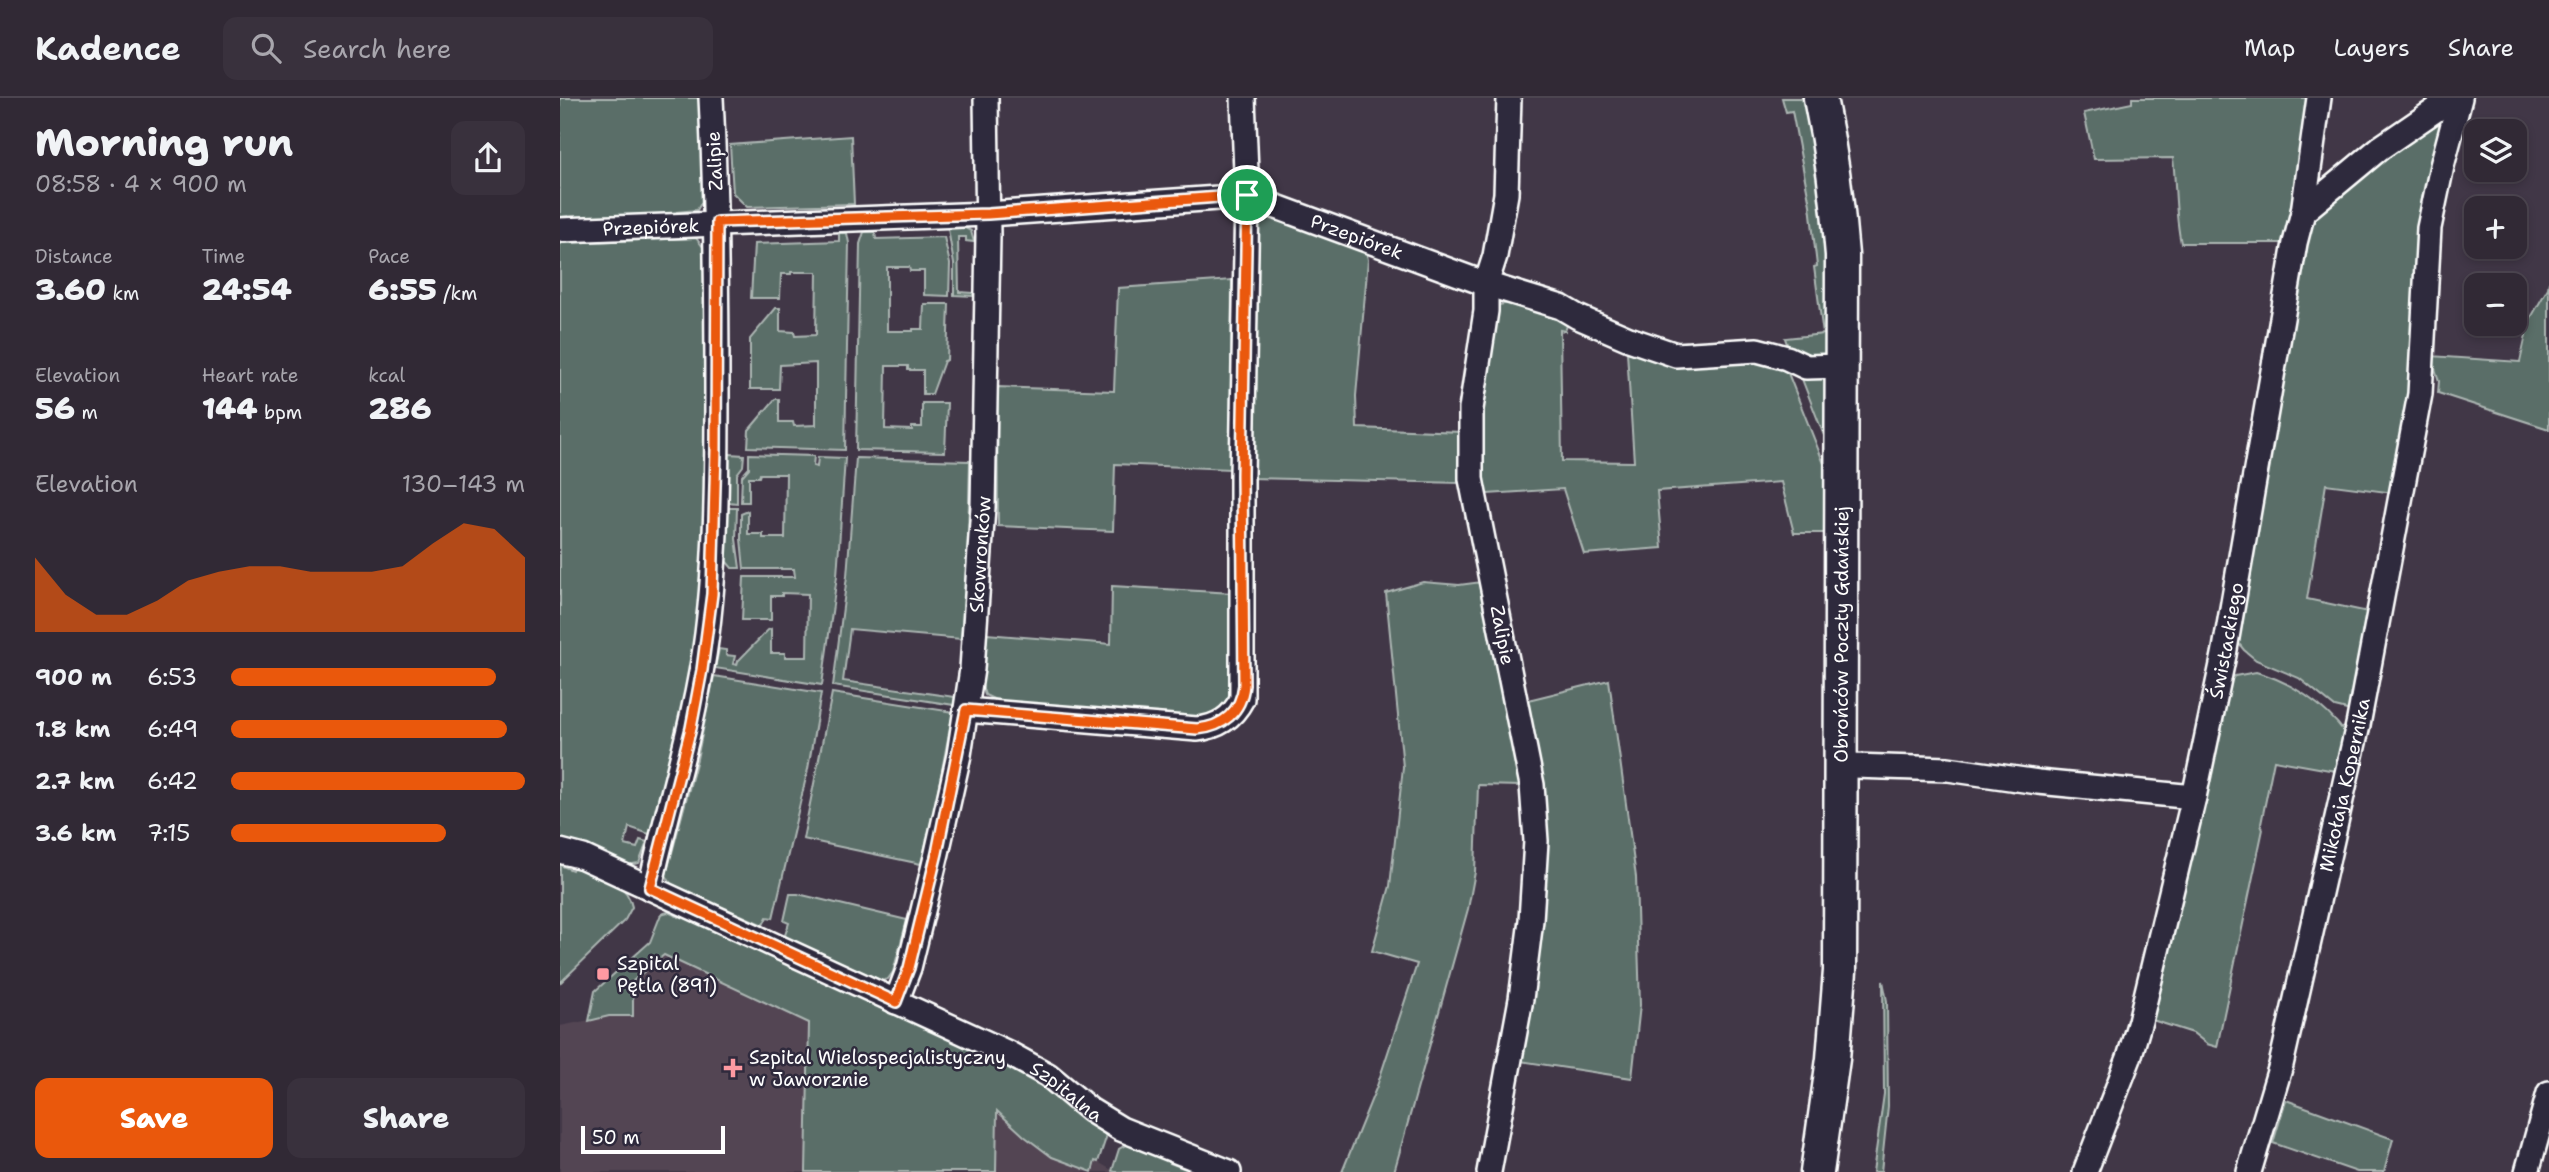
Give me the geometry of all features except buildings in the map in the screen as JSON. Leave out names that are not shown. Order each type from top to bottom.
[{"type":"street","name":"Zalipie","points":[[650,888],[691,728],[712,594],[717,442],[717,222],[711,98]]},
{"type":"street","name":"Skowronków","points":[[896,1002],[909,968],[937,853],[966,710],[976,617],[983,507],[988,214],[986,98]]},
{"type":"street","points":[[966,710],[1197,729],[1221,724],[1242,699],[1242,475],[1247,195],[1243,98]]},
{"type":"street","name":"Zalipie","points":[[1489,1172],[1521,999],[1531,920],[1536,841],[1532,785],[1471,480],[1471,409],[1486,312],[1486,284],[1495,256],[1506,194],[1509,98]]},
{"type":"street","name":"Obrońców Poczty Gdańskiej","points":[[1817,1172],[1833,1059],[1840,971],[1842,758],[1842,255],[1838,200],[1820,98]]},
{"type":"street","name":"Świstackiego","points":[[2085,1172],[2129,1058],[2140,1021],[2194,797],[2224,654],[2303,212],[2319,98]]},
{"type":"street","points":[[2303,212],[2380,148],[2453,98]]},
{"type":"street","name":"Mikołaja Kopernika","points":[[2249,1172],[2281,1065],[2355,736],[2420,394],[2430,228],[2442,166],[2460,98]]},
{"type":"street","name":"Przepiórek","points":[[560,230],[717,222],[988,214],[1247,195],[1486,284],[1561,307],[1629,340],[1676,355],[1757,350],[1787,358],[1806,367],[1842,366]]},
{"type":"street","points":[[1842,758],[1853,766],[1948,769],[2038,782],[2194,797]]},
{"type":"street","name":"Szpitalna","points":[[560,851],[583,857],[1008,1053],[1048,1075],[1090,1110],[1121,1129],[1229,1172]]},
{"type":"street","points":[[2527,1172],[2549,1093]]},
{"type":"shaded area","name":"Szpital Wielospecjalistyczny w Jaworznie","points":[[664,954],[1073,1147],[1115,1172],[560,1172],[560,1026],[609,1016],[633,1016],[633,981]]},
{"type":"green space","points":[[560,98],[707,98],[709,200],[703,200],[697,210],[677,212],[677,218],[569,223],[568,216],[560,217]]},
{"type":"green space","points":[[1782,98],[1809,98],[1827,197],[1826,354],[1817,360],[1789,350],[1785,338],[1823,334],[1814,267],[1817,266],[1810,205],[1792,111],[1786,112]]},
{"type":"green space","points":[[2132,98],[2316,98],[2289,243],[2181,243],[2173,158],[2094,159],[2084,113],[2132,103]]},
{"type":"green space","points":[[2455,102],[2394,493],[2326,484],[2307,599],[2373,613],[2351,711],[2335,707],[2299,678],[2256,660],[2235,639],[2282,349],[2314,208]]},
{"type":"green space","points":[[851,136],[854,204],[747,207],[733,193],[730,145]]},
{"type":"green space","points":[[1256,211],[1366,249],[1368,260],[1356,396],[1357,428],[1462,432],[1461,483],[1252,478]]},
{"type":"green space","points":[[965,228],[971,231],[974,242],[966,241],[966,237],[958,237],[959,292],[973,293],[973,296],[954,295],[954,264],[948,229]]},
{"type":"green space","points":[[864,232],[875,232],[876,239],[944,237],[950,264],[949,296],[924,295],[924,271],[910,271],[909,267],[887,267],[887,331],[923,329],[924,304],[949,304],[947,360],[944,361],[932,394],[923,394],[923,370],[908,370],[908,366],[886,366],[885,429],[912,430],[912,427],[922,427],[922,403],[947,403],[945,452],[856,450],[860,244]]},
{"type":"green space","points":[[839,233],[847,233],[849,243],[845,450],[748,447],[749,430],[775,399],[779,399],[779,422],[793,422],[794,426],[816,425],[816,363],[780,365],[779,389],[750,389],[750,339],[776,308],[780,308],[780,331],[794,332],[795,336],[816,335],[817,272],[781,274],[780,298],[751,298],[754,244],[839,241]]},
{"type":"green space","points":[[696,238],[703,247],[703,270],[709,271],[707,508],[697,645],[655,836],[629,827],[625,845],[637,848],[640,840],[647,842],[639,863],[626,865],[590,847],[560,838],[560,243]]},
{"type":"green space","points":[[1232,280],[1230,469],[1115,464],[1113,531],[998,526],[997,387],[1114,391],[1118,288]]},
{"type":"green space","points":[[2549,282],[2549,429],[2438,393],[2439,381],[2431,356],[2520,362],[2529,321]]},
{"type":"green space","points":[[1509,303],[1544,307],[1569,320],[1565,331],[1560,330],[1562,461],[1634,462],[1627,352],[1667,360],[1735,356],[1784,363],[1828,474],[1830,530],[1824,533],[1794,533],[1781,482],[1657,491],[1662,548],[1584,554],[1563,489],[1487,494],[1481,490],[1478,435],[1492,314],[1499,305]]},
{"type":"green space","points":[[1800,374],[1832,377],[1828,446]]},
{"type":"green space","points":[[729,454],[744,455],[743,466],[737,474],[737,503],[728,502]]},
{"type":"green space","points":[[749,454],[814,456],[813,466],[817,467],[818,457],[845,458],[837,576],[822,685],[715,668],[719,649],[726,650],[726,655],[735,656],[733,664],[737,665],[771,629],[771,653],[785,653],[785,657],[807,657],[808,594],[782,593],[782,596],[771,596],[771,620],[742,620],[744,577],[795,577],[794,569],[744,569],[741,514],[748,511],[748,534],[763,534],[763,538],[785,538],[786,474],[760,474],[759,477],[749,477],[749,502],[741,502],[742,476],[749,468]]},
{"type":"green space","points":[[856,458],[970,461],[967,579],[961,639],[850,629],[843,681],[955,697],[954,705],[833,686],[847,576]]},
{"type":"green space","points":[[728,508],[737,508],[736,539],[740,568],[732,568],[726,561]]},
{"type":"green space","points":[[1489,581],[1521,786],[1478,785],[1475,872],[1468,909],[1394,1172],[1342,1172],[1377,1086],[1417,964],[1372,951],[1390,886],[1403,767],[1386,593],[1423,582],[1459,585]]},
{"type":"green space","points":[[1112,586],[1233,593],[1235,686],[1228,705],[1213,717],[1191,720],[1000,702],[985,695],[981,683],[987,634],[1111,644]]},
{"type":"green space","points":[[2256,672],[2281,681],[2306,696],[2328,713],[2346,734],[2341,772],[2274,760],[2261,824],[2263,829],[2217,1047],[2207,1044],[2193,1033],[2146,1018],[2227,682],[2235,676]]},
{"type":"green space","points":[[714,676],[821,693],[808,769],[773,918],[767,917],[763,925],[671,884],[666,875],[697,759]]},
{"type":"green space","points":[[1609,680],[1636,877],[1640,1005],[1632,1078],[1520,1061],[1540,782],[1528,700]]},
{"type":"green space","points":[[832,693],[953,712],[921,864],[803,839]]},
{"type":"green space","points":[[575,864],[618,884],[629,898],[632,907],[625,920],[560,983],[560,865],[572,870]]},
{"type":"green space","points":[[790,894],[907,920],[893,972],[888,979],[882,981],[787,938],[785,935],[789,923],[784,921]]},
{"type":"green space","points":[[668,912],[679,917],[681,912],[1031,1075],[1103,1129],[1106,1138],[1098,1162],[1095,1161],[1092,1172],[1052,1157],[997,1111],[996,1172],[806,1172],[809,1023],[664,955],[633,981],[633,1016],[609,1016],[589,1021],[595,991],[650,942],[661,914]]},
{"type":"green space","points":[[1883,981],[1887,1001],[1888,1106],[1881,1172],[1873,1172],[1884,1094]]},
{"type":"green space","points":[[2286,1100],[2393,1139],[2384,1172],[2357,1172],[2273,1143]]},
{"type":"green space","points":[[1129,1143],[1170,1158],[1170,1163],[1194,1172],[1112,1171],[1119,1149]]},
{"type":"place","name":"Szpital Pętla (891)","points":[[603,974]]},
{"type":"place","name":"Szpital Wielospecjalistyczny w Jaworznie","points":[[733,1068]]},
{"type":"route","points":[[1247,195],[1242,475],[1244,685],[1242,699],[1232,714],[1221,724],[1197,729],[966,710],[937,853],[909,968],[896,1002],[650,888],[691,728],[712,594],[717,222],[988,214],[1247,195]]}]
